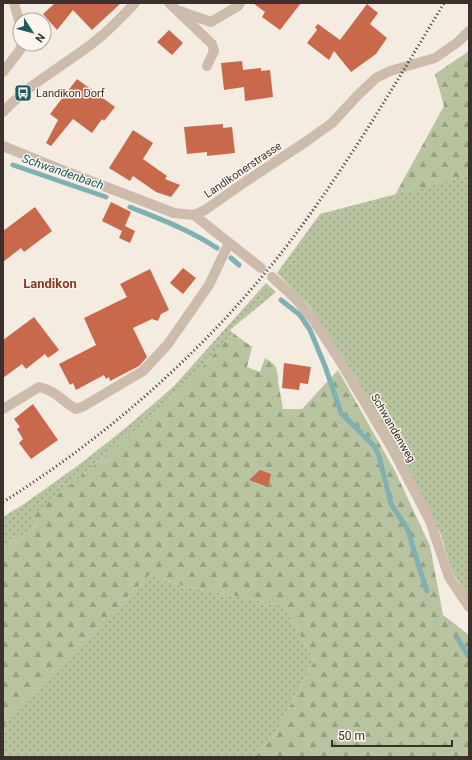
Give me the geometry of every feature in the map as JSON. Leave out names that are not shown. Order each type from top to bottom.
[{"type":"street","points":[[5,105],[93,42],[118,21],[135,3]]},
{"type":"street","points":[[173,6],[211,22],[238,6],[240,3]]},
{"type":"street","points":[[173,6],[212,44],[214,50],[208,66]]},
{"type":"street","name":"Landikonerstrasse","points":[[194,215],[205,210],[332,123],[376,78],[390,70],[435,58],[458,42],[469,31]]},
{"type":"street","points":[[3,72],[18,52]]},
{"type":"street","points":[[3,146],[174,213],[194,215],[261,268]]},
{"type":"street","points":[[3,409],[39,386],[53,392],[76,409],[84,406],[143,371],[168,344],[192,311],[209,285],[229,243]]},
{"type":"street","name":"Schwandenweg","points":[[272,277],[296,298],[312,318],[337,356],[393,450],[430,521],[449,577],[469,607]]},
{"type":"green space","points":[[469,51],[469,175],[395,195],[444,106],[435,74]]},
{"type":"green space","points":[[469,175],[469,599],[452,571],[441,535],[401,455],[351,370],[310,307],[277,273],[320,214]]},
{"type":"green space","points":[[266,283],[276,292],[230,330],[233,333],[185,386],[100,461],[32,516],[36,526],[3,549],[3,517],[80,464],[128,426],[174,386]]},
{"type":"green space","points":[[233,333],[252,347],[247,367],[260,372],[265,358],[276,367],[283,409],[302,409],[338,370],[395,471],[430,546],[443,615],[469,635],[469,757],[255,757],[275,735],[314,661],[285,606],[180,585],[150,574],[7,718],[3,735],[3,549],[36,526],[31,516],[100,461],[185,386]]},
{"type":"green space","points":[[150,574],[180,585],[285,606],[314,661],[275,735],[255,757],[4,757],[3,735],[7,718]]},
{"type":"building","points":[[55,3],[121,3],[92,30],[73,10],[57,30],[52,24],[52,12],[45,12]]},
{"type":"building","points":[[253,3],[301,3],[280,30],[262,17],[265,12]]},
{"type":"building","points":[[367,4],[378,13],[370,24],[387,38],[376,54],[351,72],[334,51],[329,60],[307,43],[317,30],[315,27],[318,24],[340,40]]},
{"type":"building","points":[[169,30],[183,43],[172,55],[157,42]]},
{"type":"building","points":[[242,61],[243,70],[261,68],[261,71],[270,70],[273,97],[245,101],[244,87],[224,90],[221,63]]},
{"type":"building","points":[[77,79],[115,107],[104,121],[102,119],[92,133],[73,119],[51,146],[46,143],[58,120],[50,114]]},
{"type":"building","points":[[223,124],[223,128],[232,127],[235,153],[207,156],[207,152],[187,154],[184,127]]},
{"type":"building","points":[[133,130],[153,143],[143,159],[167,176],[165,179],[180,185],[171,197],[156,192],[133,176],[130,181],[109,168]]},
{"type":"building","points":[[111,202],[131,212],[125,226],[135,231],[130,243],[119,238],[122,231],[102,221]]},
{"type":"building","points":[[35,207],[52,231],[24,252],[21,248],[3,262],[3,231]]},
{"type":"building","points":[[183,268],[196,278],[183,294],[170,283]]},
{"type":"building","points":[[150,269],[169,310],[161,314],[158,321],[152,319],[133,328],[147,357],[139,366],[110,381],[109,377],[106,379],[104,375],[76,390],[73,383],[70,385],[59,364],[96,345],[84,318],[127,297],[120,284]]},
{"type":"building","points":[[34,317],[59,350],[48,358],[45,354],[26,369],[22,364],[3,378],[3,340]]},
{"type":"building","points":[[284,363],[311,367],[308,384],[300,383],[299,390],[282,388]]},
{"type":"building","points":[[33,404],[58,440],[31,459],[19,443],[23,439],[17,429],[20,427],[14,419]]},
{"type":"building","points":[[260,470],[271,474],[268,487],[249,480]]},
{"type":"waterway","name":"Schwandenbach","points":[[13,165],[106,197]]},
{"type":"waterway","name":"Schwandenbach","points":[[130,207],[186,230],[217,248]]},
{"type":"waterway","name":"Schwandenbach","points":[[231,258],[239,265]]},
{"type":"waterway","name":"Schwandenbach","points":[[281,300],[300,315],[310,330],[325,366],[341,413],[374,446],[379,456],[391,504],[408,530],[427,591]]},
{"type":"waterway","name":"Schwandenbach","points":[[457,638],[469,657]]},
{"type":"railway","points":[[3,502],[84,446],[122,415],[160,383],[229,314],[292,239],[313,211],[371,123],[444,3]]},
{"type":"place","name":"Landikon Dorf","points":[[23,93]]},
{"type":"district","name":"Landikon","points":[[50,283]]}]
